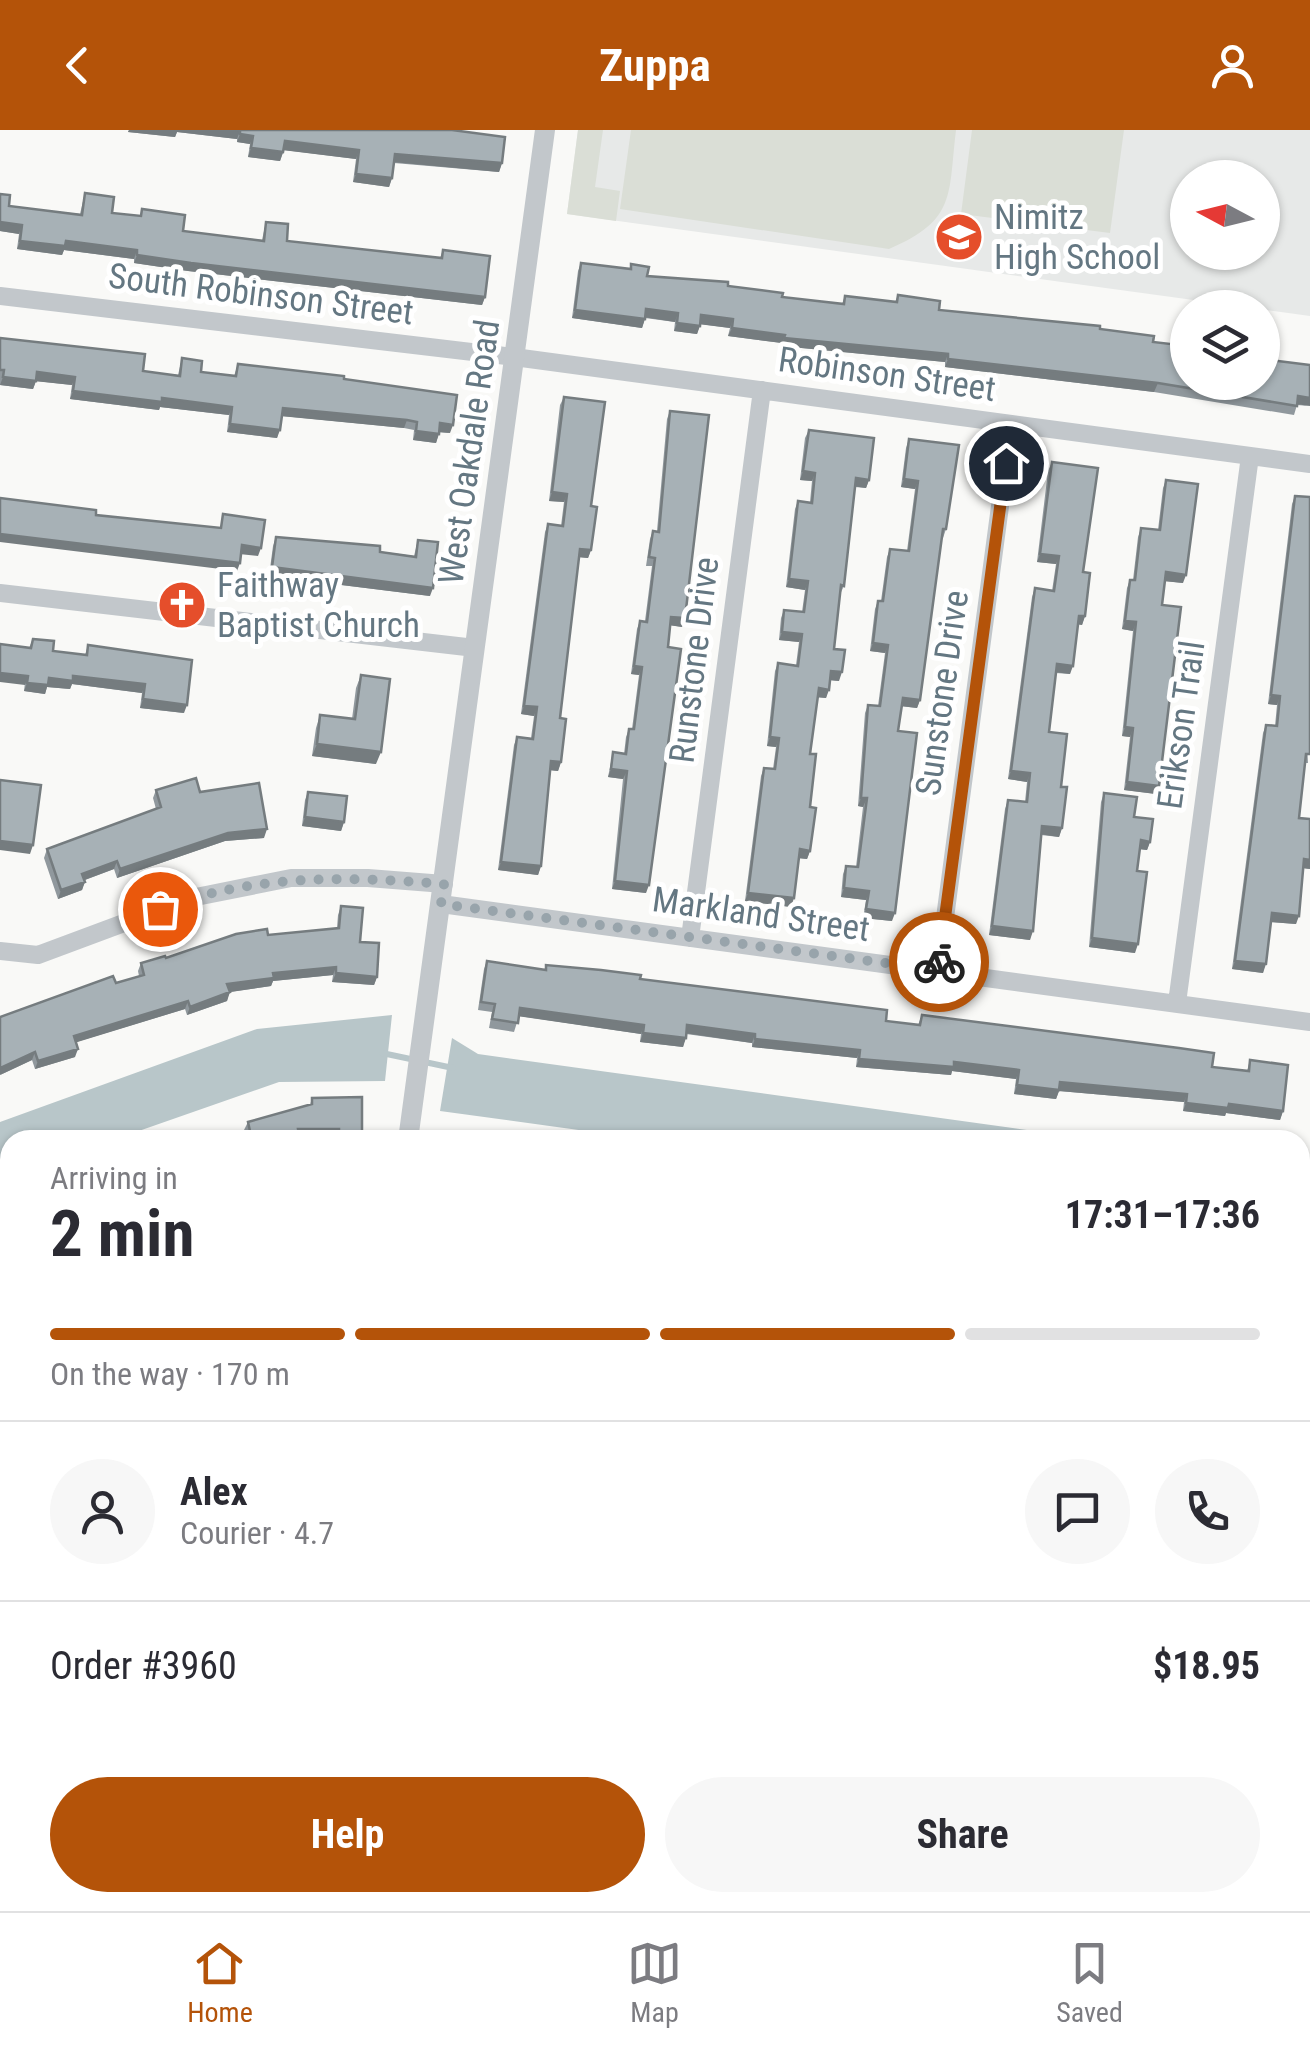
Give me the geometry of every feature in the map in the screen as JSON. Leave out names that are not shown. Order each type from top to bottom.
[{"type":"street","name":"West Oakdale Road","points":[[409,1130],[545,130]]},
{"type":"street","name":"South Robinson Street","points":[[0,296],[514,357]]},
{"type":"street","name":"Robinson Street","points":[[514,357],[1310,464]]},
{"type":"street","name":"Runstone Drive","points":[[690,938],[762,390]]},
{"type":"street","name":"Sunstone Drive","points":[[938,970],[1011,424]]},
{"type":"street","name":"Erikson Trail","points":[[1177,1003],[1250,456]]},
{"type":"street","points":[[0,593],[475,648]]},
{"type":"street","name":"Markland Street","points":[[0,951],[38,955],[191,898],[291,878],[368,878],[690,938],[1310,1022]]},
{"type":"shaded area","name":"Nimitz High School","points":[[578,130],[1310,130],[1310,316],[1280,312],[1280,290],[1170,290],[1170,297],[567,214]]},
{"type":"shaded area","points":[[578,130],[603,130],[595,187],[620,191],[616,221],[567,214]]},
{"type":"shaded area","points":[[631,130],[956,130],[949,189],[938,216],[911,238],[889,249],[620,209]]},
{"type":"shaded area","points":[[972,130],[1124,130],[1110,233],[961,214]]},
{"type":"shaded area","points":[[392,1015],[385,1081],[279,1082],[142,1130],[0,1130],[0,1122],[257,1029]]},
{"type":"shaded area","points":[[452,1038],[478,1054],[1027,1130],[578,1130],[440,1111]]},
{"type":"building","points":[[236,130],[452,130],[505,137],[502,163],[395,154],[392,178],[356,174],[359,150],[285,141],[283,152],[251,148],[253,136]]},
{"type":"building","points":[[85,193],[114,197],[112,213],[141,216],[142,209],[185,215],[183,231],[264,241],[266,222],[288,224],[287,241],[442,258],[443,250],[490,256],[485,297],[191,263],[137,255],[137,250],[66,241],[65,246],[20,241],[22,225],[0,222],[0,194],[10,195],[9,206],[82,215]]},
{"type":"building","points":[[581,263],[631,269],[631,264],[649,267],[647,276],[728,282],[728,286],[783,293],[782,297],[844,304],[845,296],[897,302],[898,295],[940,301],[939,310],[1100,326],[1154,336],[1153,342],[1170,344],[1170,385],[948,359],[948,354],[784,338],[785,335],[732,328],[733,319],[701,315],[700,326],[677,323],[678,313],[646,309],[645,319],[575,310]]},
{"type":"building","points":[[0,338],[145,354],[143,371],[180,376],[182,358],[202,361],[201,372],[236,376],[238,364],[457,395],[453,425],[440,423],[439,434],[416,431],[417,422],[407,420],[283,408],[280,430],[230,424],[232,407],[73,391],[75,377],[37,372],[36,381],[3,377]]},
{"type":"building","points":[[1280,361],[1310,365],[1310,398],[1298,396],[1297,406],[1261,400],[1280,400]]},
{"type":"building","points":[[564,397],[605,402],[591,506],[597,507],[591,550],[580,549],[560,718],[566,719],[561,762],[551,761],[541,866],[501,862],[517,737],[533,739],[537,707],[524,706],[548,524],[563,526],[567,494],[552,492]]},
{"type":"building","points":[[670,411],[709,415],[685,618],[671,617],[668,647],[681,649],[649,885],[615,881],[627,771],[611,769],[613,752],[626,754],[629,729],[634,729],[642,667],[634,666],[640,621],[647,622],[655,558],[649,557],[653,531],[659,532]]},
{"type":"building","points":[[809,430],[874,438],[869,480],[856,478],[844,586],[841,585],[834,649],[845,650],[842,672],[831,671],[829,690],[819,688],[810,754],[816,754],[810,807],[816,808],[810,851],[800,849],[794,898],[748,893],[764,768],[775,769],[779,738],[770,737],[778,663],[798,666],[802,634],[782,632],[784,610],[804,612],[808,581],[789,579],[798,501],[812,503],[815,473],[803,471]]},
{"type":"building","points":[[909,439],[959,445],[943,529],[920,700],[903,698],[898,731],[917,733],[895,913],[866,909],[869,891],[844,888],[846,866],[858,867],[867,798],[861,798],[868,705],[880,706],[888,645],[873,643],[878,601],[883,601],[890,549],[909,551],[918,481],[904,479]]},
{"type":"building","points":[[1052,462],[1098,468],[1083,572],[1090,573],[1085,616],[1079,616],[1073,666],[1057,664],[1049,732],[1067,734],[1061,787],[1067,787],[1062,828],[1042,826],[1033,931],[992,926],[1008,800],[1027,802],[1030,773],[1011,771],[1035,588],[1054,591],[1059,556],[1040,554]]},
{"type":"building","points":[[1166,480],[1198,484],[1186,575],[1166,572],[1162,605],[1181,607],[1159,786],[1127,782],[1133,728],[1125,727],[1136,622],[1125,621],[1141,528],[1160,530]]},
{"type":"building","points":[[1295,496],[1310,497],[1310,754],[1306,754],[1299,818],[1310,819],[1310,860],[1304,859],[1299,916],[1272,913],[1266,964],[1235,961],[1266,725],[1277,726],[1280,696],[1271,695]]},
{"type":"building","points":[[0,498],[96,510],[96,515],[221,528],[223,514],[265,520],[261,548],[242,545],[240,563],[0,534]]},
{"type":"building","points":[[276,537],[380,546],[380,552],[416,557],[418,540],[438,542],[433,588],[272,567]]},
{"type":"building","points":[[33,639],[54,641],[53,651],[87,655],[88,645],[192,660],[187,705],[143,699],[145,684],[73,676],[73,681],[49,678],[48,685],[27,683],[28,676],[0,673],[0,644],[31,648]]},
{"type":"building","points":[[361,675],[390,679],[381,752],[317,744],[320,715],[355,719]]},
{"type":"building","points":[[196,778],[200,792],[259,783],[267,829],[228,833],[120,869],[117,861],[82,874],[85,882],[61,890],[47,849],[161,807],[156,790]]},
{"type":"building","points":[[0,780],[41,785],[33,845],[0,841]]},
{"type":"building","points":[[308,792],[347,796],[344,822],[305,817]]},
{"type":"building","points":[[1104,793],[1137,797],[1134,817],[1153,819],[1150,842],[1141,840],[1137,871],[1147,872],[1138,944],[1092,938]]},
{"type":"building","points":[[341,906],[363,908],[360,942],[379,943],[377,977],[336,973],[336,967],[273,973],[274,978],[227,984],[230,992],[190,1007],[188,1001],[74,1036],[78,1049],[38,1061],[35,1052],[0,1068],[0,1017],[113,976],[116,983],[144,975],[141,963],[236,934],[267,929],[268,935],[339,928]]},
{"type":"building","points":[[487,961],[546,970],[546,965],[601,970],[641,975],[640,979],[887,1010],[886,1021],[920,1025],[922,1015],[1214,1053],[1212,1067],[1249,1071],[1250,1060],[1288,1065],[1283,1111],[1186,1103],[1187,1094],[1060,1082],[1059,1090],[1017,1085],[1019,1070],[954,1062],[954,1067],[859,1059],[860,1050],[755,1039],[755,1034],[687,1025],[686,1038],[643,1033],[644,1025],[520,1008],[518,1023],[492,1019],[495,1004],[481,1002]]},
{"type":"building","points":[[362,1097],[362,1130],[250,1130],[248,1122],[312,1104],[312,1098]]},
{"type":"waterway","points":[[382,1053],[453,1068]]},
{"type":"way so far","points":[[160,909],[191,898],[291,878],[368,878],[444,884],[441,904],[938,970],[939,962]]},
{"type":"place","name":"Nimitz High School","points":[[959,237]]},
{"type":"place","name":"Faithway Baptist Church","points":[[182,605]]},
{"type":"route","points":[[939,962],[1006,463]]}]
